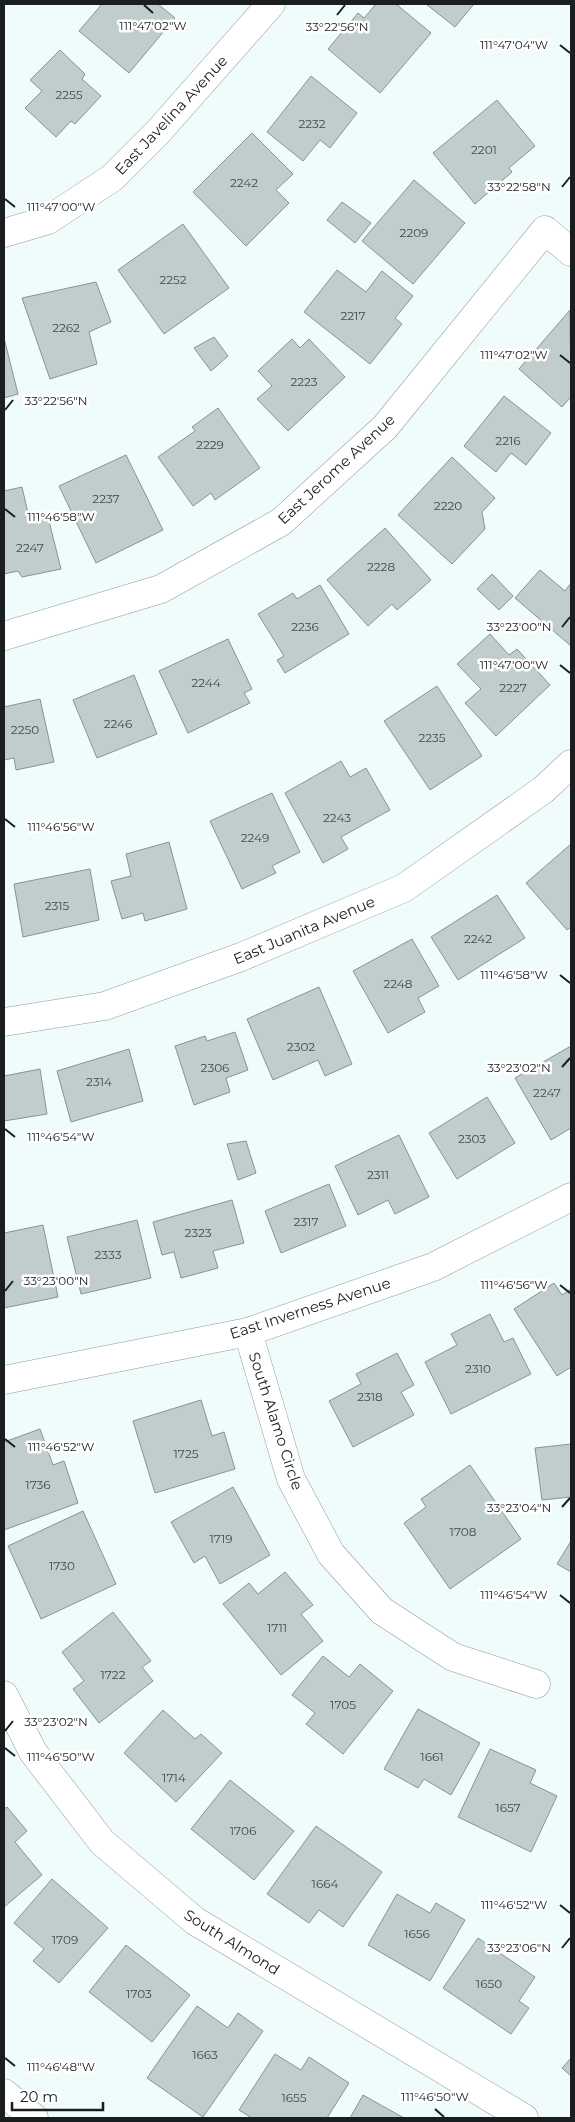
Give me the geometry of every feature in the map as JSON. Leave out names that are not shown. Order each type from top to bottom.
[{"type":"street","name":"East Javelina Avenue","points":[[4,233],[48,220],[112,178],[158,132],[270,4]]},
{"type":"street","name":"East Jerome Avenue","points":[[4,636],[161,589],[282,522],[385,427],[545,230],[571,252]]},
{"type":"street","name":"East Juanita Avenue","points":[[4,1022],[105,1006],[241,957],[404,888],[543,790],[571,764]]},
{"type":"street","name":"East Inverness Avenue","points":[[4,1380],[248,1332],[433,1267],[571,1197]]},
{"type":"street","name":"South Alamo Circle","points":[[248,1332],[292,1479],[330,1554],[382,1612],[454,1657],[536,1684]]},
{"type":"street","name":"South Almond","points":[[4,1696],[33,1752],[102,1842],[194,1921],[524,2118]]},
{"type":"street","points":[[4,2093],[34,2118]]},
{"type":"building","points":[[102,4],[158,4],[175,18],[129,73],[79,31]]},
{"type":"building","points":[[376,4],[396,4],[431,33],[380,93],[328,49],[358,13],[364,18]]},
{"type":"building","points":[[426,4],[474,4],[455,27]]},
{"type":"building","points":[[60,50],[85,74],[82,79],[101,96],[75,124],[71,121],[56,137],[25,108],[42,91],[30,80]]},
{"type":"building","points":[[311,76],[357,113],[330,148],[320,140],[303,161],[267,132]]},
{"type":"building","points":[[497,100],[535,146],[509,168],[512,172],[475,204],[433,153]]},
{"type":"building","points":[[252,133],[293,174],[276,190],[289,203],[246,246],[193,192]]},
{"type":"building","points":[[414,180],[465,223],[413,284],[362,241]]},
{"type":"building","points":[[342,202],[371,223],[355,243],[327,220]]},
{"type":"building","points":[[183,224],[229,288],[164,334],[118,270]]},
{"type":"building","points":[[337,270],[366,292],[382,271],[413,296],[395,318],[402,324],[370,364],[304,312]]},
{"type":"building","points":[[96,282],[111,322],[89,332],[97,364],[50,379],[22,298]]},
{"type":"building","points":[[570,310],[571,400],[570,398],[562,407],[519,369]]},
{"type":"building","points":[[214,337],[228,356],[211,371],[194,348]]},
{"type":"building","points":[[4,338],[18,394],[4,398]]},
{"type":"building","points":[[292,339],[300,348],[309,339],[345,377],[288,431],[257,399],[272,386],[258,371]]},
{"type":"building","points":[[504,396],[551,433],[526,465],[511,453],[496,472],[464,446]]},
{"type":"building","points":[[218,408],[260,468],[215,500],[211,493],[193,506],[158,457],[195,431],[192,427]]},
{"type":"building","points":[[126,455],[163,530],[96,563],[59,486]]},
{"type":"building","points":[[452,457],[495,498],[482,512],[485,529],[452,564],[398,515]]},
{"type":"building","points":[[22,487],[29,517],[47,513],[61,569],[22,577],[18,571],[4,574],[4,491]]},
{"type":"building","points":[[385,528],[431,580],[397,610],[392,604],[368,626],[327,580]]},
{"type":"building","points":[[540,570],[565,591],[571,583],[571,646],[515,598]]},
{"type":"building","points":[[492,574],[513,596],[499,610],[477,589]]},
{"type":"building","points":[[320,585],[349,634],[285,673],[277,660],[284,656],[258,614],[293,593],[297,599]]},
{"type":"building","points":[[490,634],[509,655],[517,649],[550,685],[496,736],[465,703],[481,689],[457,664]]},
{"type":"building","points":[[228,639],[252,689],[244,693],[250,703],[188,733],[159,671]]},
{"type":"building","points":[[134,675],[157,734],[97,758],[73,700]]},
{"type":"building","points":[[437,686],[482,756],[430,790],[384,721]]},
{"type":"building","points":[[40,699],[54,762],[16,770],[14,758],[4,760],[4,707]]},
{"type":"building","points":[[341,761],[350,777],[366,768],[390,810],[341,837],[348,849],[323,863],[285,793]]},
{"type":"building","points":[[272,793],[300,852],[272,866],[276,873],[242,889],[210,821]]},
{"type":"building","points":[[169,842],[187,909],[145,921],[143,913],[122,919],[111,881],[131,876],[126,854]]},
{"type":"building","points":[[571,844],[571,927],[567,930],[526,883]]},
{"type":"building","points":[[90,869],[99,920],[23,937],[14,884]]},
{"type":"building","points":[[497,895],[525,938],[458,980],[431,937]]},
{"type":"building","points":[[412,939],[439,986],[418,998],[425,1012],[388,1033],[353,971]]},
{"type":"building","points":[[319,987],[352,1064],[325,1076],[318,1060],[273,1080],[247,1019]]},
{"type":"building","points":[[235,1032],[248,1070],[226,1078],[230,1092],[194,1105],[175,1046],[205,1036],[207,1041]]},
{"type":"building","points":[[571,1046],[571,1128],[551,1140],[515,1078]]},
{"type":"building","points":[[129,1049],[143,1101],[71,1122],[57,1071]]},
{"type":"building","points":[[40,1069],[47,1114],[4,1121],[4,1076]]},
{"type":"building","points":[[487,1097],[515,1143],[457,1179],[429,1133]]},
{"type":"building","points":[[399,1135],[429,1197],[395,1214],[388,1200],[358,1215],[335,1166]]},
{"type":"building","points":[[246,1141],[256,1173],[238,1180],[227,1144]]},
{"type":"building","points":[[329,1184],[346,1226],[281,1253],[265,1211]]},
{"type":"building","points":[[232,1200],[244,1243],[213,1251],[218,1268],[181,1278],[174,1252],[162,1255],[153,1222]]},
{"type":"building","points":[[137,1220],[151,1278],[81,1294],[67,1237]]},
{"type":"building","points":[[43,1225],[58,1297],[4,1308],[4,1233]]},
{"type":"building","points":[[554,1283],[562,1295],[571,1289],[571,1367],[557,1376],[514,1309]]},
{"type":"building","points":[[490,1314],[504,1342],[513,1338],[531,1374],[451,1414],[425,1362],[457,1345],[451,1334]]},
{"type":"building","points":[[397,1353],[414,1385],[401,1392],[414,1415],[353,1447],[329,1401],[361,1384],[356,1374]]},
{"type":"building","points":[[201,1400],[212,1436],[224,1432],[235,1469],[155,1493],[133,1421]]},
{"type":"building","points":[[40,1429],[53,1465],[64,1461],[78,1503],[4,1530],[4,1442]]},
{"type":"building","points":[[571,1444],[571,1497],[542,1500],[535,1448]]},
{"type":"building","points":[[470,1465],[521,1539],[450,1589],[404,1523],[426,1507],[421,1499]]},
{"type":"building","points":[[233,1487],[270,1555],[220,1584],[205,1556],[194,1563],[171,1522]]},
{"type":"building","points":[[83,1511],[116,1584],[41,1619],[8,1546]]},
{"type":"building","points":[[571,1541],[571,1572],[557,1564]]},
{"type":"building","points":[[285,1572],[313,1605],[301,1614],[323,1641],[281,1675],[223,1604],[249,1583],[258,1594]]},
{"type":"building","points":[[113,1612],[151,1661],[142,1667],[153,1681],[99,1723],[73,1689],[84,1681],[62,1652]]},
{"type":"building","points":[[323,1656],[349,1677],[360,1664],[393,1691],[343,1754],[306,1724],[315,1713],[292,1695]]},
{"type":"building","points":[[418,1709],[480,1743],[451,1795],[424,1779],[418,1788],[384,1769]]},
{"type":"building","points":[[163,1710],[195,1739],[201,1734],[222,1753],[176,1802],[124,1753]]},
{"type":"building","points":[[490,1749],[536,1770],[530,1783],[557,1796],[531,1852],[458,1817]]},
{"type":"building","points":[[230,1780],[294,1831],[254,1880],[191,1829]]},
{"type":"building","points":[[7,1807],[27,1831],[15,1842],[42,1875],[4,1907],[4,1809]]},
{"type":"building","points":[[316,1826],[382,1872],[343,1927],[319,1910],[309,1923],[267,1894]]},
{"type":"building","points":[[52,1879],[108,1928],[59,1983],[33,1961],[44,1949],[14,1923]]},
{"type":"building","points":[[397,1894],[430,1913],[436,1903],[465,1920],[430,1981],[368,1945]]},
{"type":"building","points":[[478,1938],[535,1977],[519,2001],[529,2008],[511,2034],[443,1988]]},
{"type":"building","points":[[126,1945],[190,1995],[152,2042],[89,1992]]},
{"type":"building","points":[[197,2006],[228,2028],[238,2013],[263,2031],[203,2117],[147,2078]]},
{"type":"building","points":[[275,2054],[301,2070],[309,2057],[349,2083],[327,2118],[252,2118],[239,2110]]},
{"type":"building","points":[[571,2058],[571,2076],[562,2068]]},
{"type":"building","points":[[363,2095],[404,2118],[350,2118]]}]
